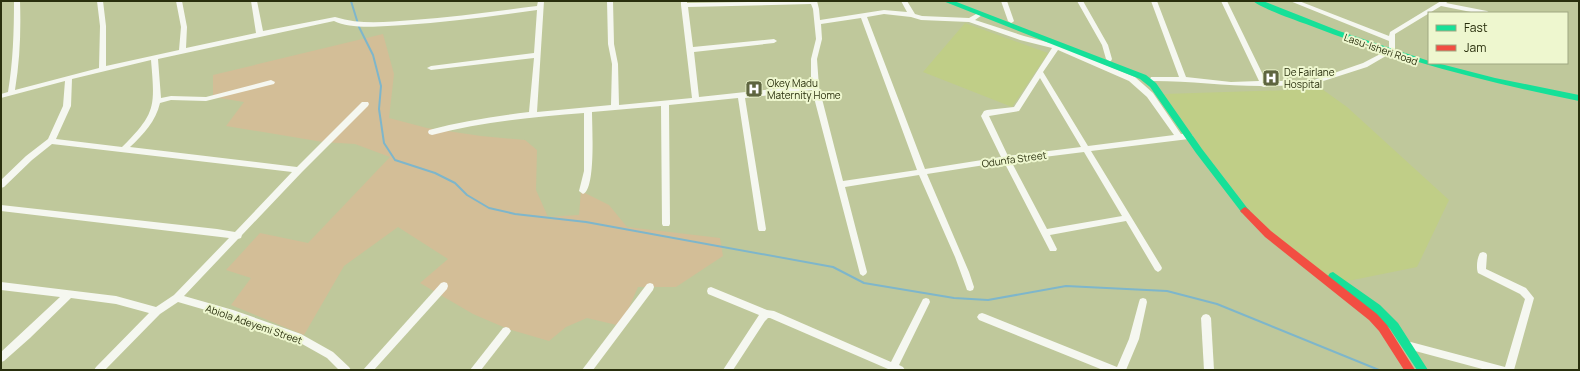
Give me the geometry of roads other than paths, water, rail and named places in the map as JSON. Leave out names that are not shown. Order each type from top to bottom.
[{"type":"main road","points":[[947,1],[980,14],[1009,22],[1058,46],[1114,68],[1143,77],[1154,85],[1189,136],[1248,215],[1268,234],[1372,317],[1387,334],[1410,370]]},
{"type":"main road","points":[[959,1],[1009,22],[1140,71],[1154,79],[1255,214],[1274,231],[1376,308],[1394,326],[1423,370]]},
{"type":"main road","name":"Lasu-Isheri Road","points":[[1257,1],[1280,12],[1428,59]]},
{"type":"main road","name":"Lasu-Isheri Road","points":[[1271,1],[1428,60]]},
{"type":"main road","name":"Lasu-Isheri Road","points":[[1442,64],[1495,82],[1579,98]]},
{"type":"main road","points":[[1446,64],[1493,76],[1579,91]]},
{"type":"street","points":[[11,93],[16,59],[17,1]]},
{"type":"street","points":[[100,1],[103,26],[102,68]]},
{"type":"street","points":[[179,1],[184,27],[182,52]]},
{"type":"street","points":[[254,1],[260,34]]},
{"type":"street","points":[[610,1],[611,44],[615,64],[616,107]]},
{"type":"street","points":[[904,1],[912,15]]},
{"type":"street","points":[[999,30],[1009,22],[1004,1]]},
{"type":"street","points":[[1080,1],[1105,45],[1109,59]]},
{"type":"street","points":[[1154,1],[1183,79]]},
{"type":"street","points":[[1224,1],[1264,85],[1266,85]]},
{"type":"street","points":[[1293,1],[1391,47]]},
{"type":"street","points":[[696,100],[684,3],[813,2],[816,9],[819,39],[814,59],[815,87],[863,272]]},
{"type":"street","points":[[1391,47],[1392,33],[1442,3],[1482,12]]},
{"type":"street","points":[[1,96],[102,68],[335,19],[340,22],[376,25],[431,21],[540,5],[533,115]]},
{"type":"street","points":[[817,23],[834,22],[884,12],[912,15],[921,18],[970,20],[999,30],[1058,46],[1016,108],[987,113],[986,116],[1006,159],[1053,249]]},
{"type":"street","points":[[970,20],[980,14]]},
{"type":"street","points":[[863,15],[922,173],[955,244],[964,266],[970,287]]},
{"type":"street","points":[[689,50],[774,41]]},
{"type":"street","points":[[1154,79],[1183,79],[1231,84],[1266,85],[1319,82],[1365,65],[1391,47]]},
{"type":"street","points":[[431,68],[536,55]]},
{"type":"street","points":[[124,149],[143,130],[156,107],[154,58]]},
{"type":"street","points":[[1114,68],[1140,84],[1150,95],[1179,138]]},
{"type":"street","points":[[1040,73],[1158,268]]},
{"type":"street","points":[[1,185],[29,158],[51,141],[67,106],[70,78]]},
{"type":"street","points":[[156,102],[171,98],[206,99],[271,82]]},
{"type":"street","points":[[432,132],[446,128],[533,115],[741,96],[815,87]]},
{"type":"street","points":[[741,96],[762,229]]},
{"type":"street","points":[[665,102],[666,224]]},
{"type":"street","points":[[99,370],[157,311],[177,298],[238,236],[299,170],[365,104]]},
{"type":"street","points":[[583,191],[588,171],[588,110]]},
{"type":"street","name":"Odunfa Street","points":[[840,185],[1006,159],[1189,136]]},
{"type":"street","points":[[51,141],[299,170]]},
{"type":"street","points":[[1,208],[217,232],[238,236]]},
{"type":"street","points":[[1045,233],[1128,218]]},
{"type":"street","points":[[1483,255],[1482,271],[1523,291],[1530,298],[1509,370]]},
{"type":"street","points":[[1,286],[116,300],[157,311]]},
{"type":"street","points":[[368,370],[444,286]]},
{"type":"street","points":[[587,370],[650,287]]},
{"type":"street","points":[[711,291],[766,314],[771,314],[895,369],[926,302]]},
{"type":"street","points":[[1,358],[69,294]]},
{"type":"street","name":"Abiola Adeyemi Street","points":[[177,298],[233,314],[298,337],[330,355],[346,370]]},
{"type":"street","points":[[1122,370],[1134,340],[1143,302]]},
{"type":"street","points":[[728,370],[766,314]]},
{"type":"street","points":[[982,316],[1114,370]]},
{"type":"street","points":[[1206,318],[1210,370]]},
{"type":"street","points":[[475,370],[506,331]]},
{"type":"street","points":[[1407,344],[1502,370]]},
{"type":"waterway","points":[[351,1],[359,27],[373,55],[381,86],[379,109],[384,143],[395,160],[435,173],[455,183],[467,195],[489,208],[515,214],[586,222],[833,267],[864,283],[954,298],[988,300],[1066,286],[1167,291],[1217,304],[1379,370]]},
{"type":"place","name":"De Fairlane Hospital","points":[[1271,78]]},
{"type":"place","name":"Okey Madu Maternity Home","points":[[754,89]]}]
